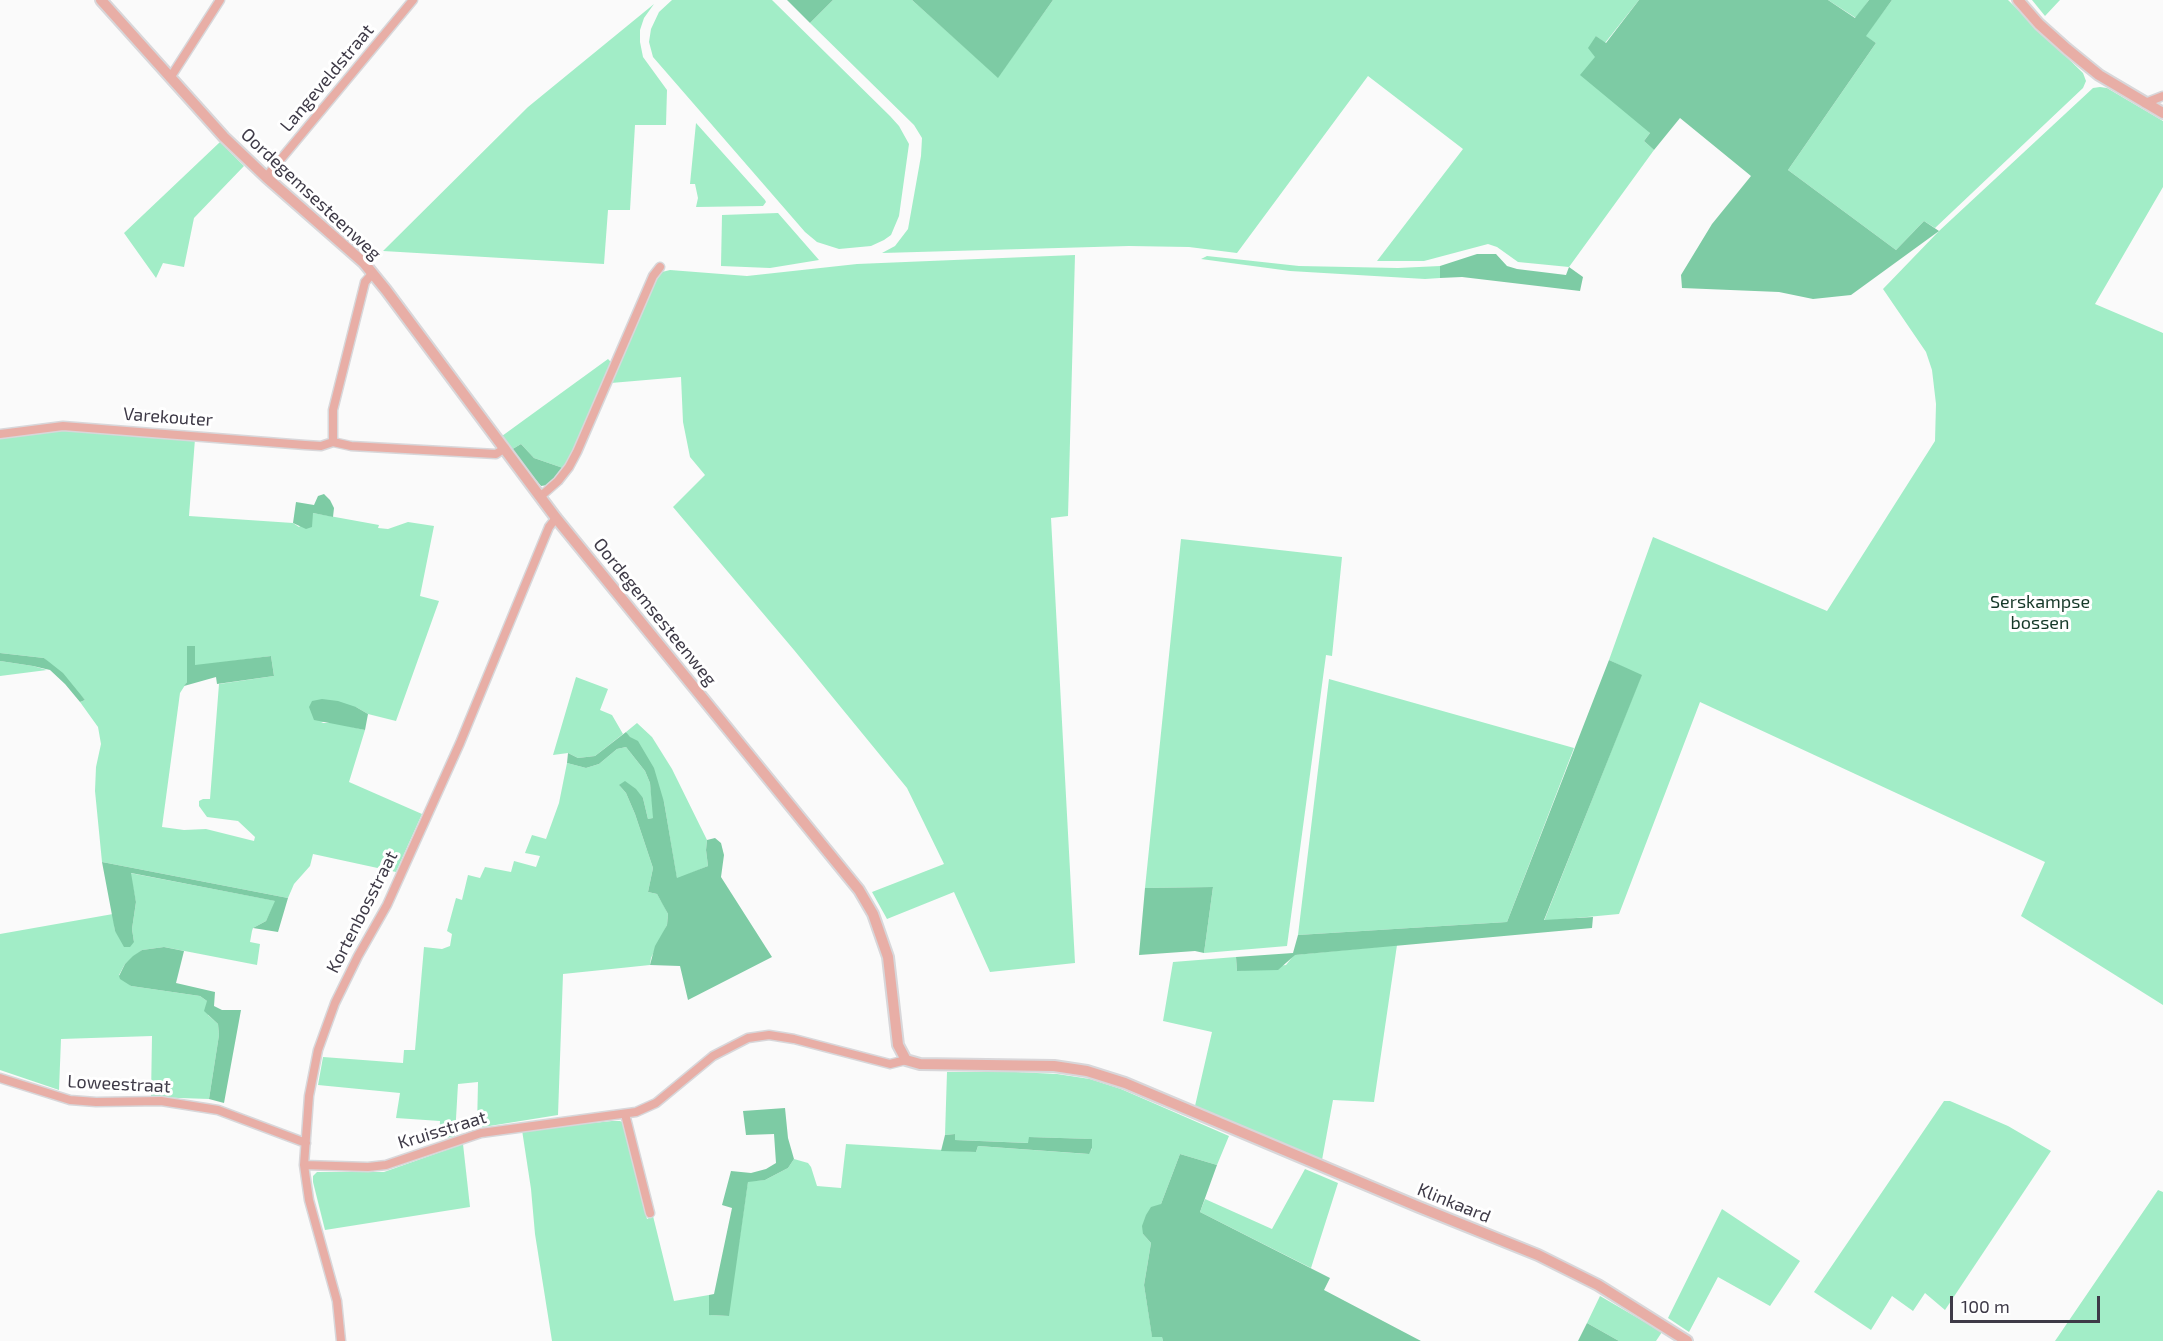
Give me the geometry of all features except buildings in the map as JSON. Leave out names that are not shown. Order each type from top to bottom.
[{"type":"street","name":"Oordegemsesteenweg","points":[[100,0],[224,137],[266,177],[338,239],[372,274],[556,518],[751,755],[868,904],[888,957],[898,1045],[906,1060]]},
{"type":"street","points":[[170,78],[220,0]]},
{"type":"street","name":"Langeveldstraat","points":[[266,177],[413,0]]},
{"type":"street","points":[[2018,0],[2039,24],[2067,49],[2121,89],[2163,113]]},
{"type":"street","points":[[2145,103],[2163,96]]},
{"type":"street","points":[[541,496],[558,481],[577,452],[653,276],[660,267]]},
{"type":"street","points":[[333,442],[333,410],[365,282],[372,274]]},
{"type":"street","name":"Varekouter","points":[[0,434],[63,426],[321,446],[333,442],[351,446],[496,454],[505,448]]},
{"type":"street","name":"Kortenbosstraat","points":[[341,1341],[337,1301],[309,1200],[304,1165],[309,1096],[318,1050],[335,1004],[358,956],[387,905],[460,743],[549,527],[556,518]]},
{"type":"street","name":"Kruisstraat","points":[[304,1165],[368,1167],[386,1165],[481,1133],[625,1114],[645,1109],[656,1103],[712,1056],[748,1038],[769,1035],[794,1039],[890,1064],[906,1060]]},
{"type":"street","name":"Klinkaard","points":[[906,1060],[920,1064],[1054,1066],[1087,1071],[1125,1083],[1538,1255],[1598,1285],[1687,1341]]},
{"type":"street","name":"Loweestraat","points":[[0,1078],[70,1100],[162,1101],[218,1110],[306,1143]]},
{"type":"street","points":[[625,1114],[650,1213]]},
{"type":"green space","points":[[672,0],[772,0],[890,116],[899,126],[909,144],[899,216],[891,235],[871,246],[839,249],[817,242],[805,232],[653,57],[649,42],[651,29],[659,12]]},
{"type":"green space","points":[[787,0],[833,0],[810,23]]},
{"type":"green space","points":[[833,0],[912,0],[998,77],[1053,0],[1639,0],[1605,43],[1596,36],[1595,57],[1650,133],[1644,141],[1654,150],[1569,267],[1518,262],[1497,247],[1488,244],[1424,261],[1377,261],[1463,149],[1368,76],[1237,253],[1189,247],[1129,246],[882,253],[895,246],[908,229],[922,138],[914,125],[810,23]]},
{"type":"green space","points":[[912,0],[1053,0],[998,78]]},
{"type":"green space","points":[[1639,0],[1828,0],[1855,18],[1869,0],[1892,0],[1866,36],[1876,43],[1788,170],[1896,250],[1924,221],[1939,231],[1851,295],[1813,299],[1779,292],[1682,288],[1681,275],[1712,224],[1751,176],[1680,118],[1654,150],[1644,141],[1650,133],[1580,75],[1595,57],[1588,48],[1596,36],[1606,43]]},
{"type":"green space","points":[[1828,0],[1869,0],[1856,18]]},
{"type":"green space","points":[[1892,0],[2008,0],[2083,73],[2086,81],[2083,88],[1935,228],[1924,221],[1896,250],[1788,170],[1876,43],[1865,36]]},
{"type":"green space","points":[[2032,0],[2060,0],[2045,16]]},
{"type":"green space","points":[[654,4],[644,18],[640,30],[640,42],[643,57],[667,90],[666,125],[635,125],[630,210],[608,210],[604,264],[383,251],[528,107]]},
{"type":"green space","name":"Serskampse bossen","points":[[2093,88],[2107,88],[2163,121],[2163,187],[2095,304],[2163,333],[2163,1005],[2021,916],[2045,862],[1700,702],[1619,914],[1544,921],[1641,676],[1609,660],[1653,537],[1827,611],[1935,441],[1936,404],[1932,370],[1926,352],[1883,289],[1939,231]]},
{"type":"green space","points":[[696,123],[765,200],[763,206],[696,207],[698,198],[695,184],[690,184]]},
{"type":"green space","points":[[220,142],[244,166],[194,218],[184,267],[163,263],[156,278],[124,233]]},
{"type":"green space","points":[[778,213],[819,260],[770,268],[721,266],[722,215]]},
{"type":"green space","points":[[1477,254],[1496,254],[1507,266],[1517,269],[1566,275],[1569,267],[1583,277],[1580,291],[1462,277],[1440,278],[1440,266]]},
{"type":"green space","points":[[1075,255],[1068,516],[1051,518],[1075,963],[990,972],[954,892],[887,919],[872,892],[944,864],[907,788],[673,507],[705,475],[690,457],[683,422],[681,377],[611,383],[655,282],[662,272],[670,270],[747,276],[857,264]]},
{"type":"green space","points":[[1207,256],[1299,266],[1398,268],[1440,266],[1440,278],[1290,271],[1201,259]]},
{"type":"green space","points":[[608,359],[614,365],[582,435],[563,468],[534,458],[521,444],[511,450],[502,436]]},
{"type":"green space","points":[[55,430],[195,439],[189,516],[293,523],[299,527],[313,513],[379,525],[378,528],[388,529],[408,522],[434,526],[420,596],[439,601],[396,721],[368,714],[356,707],[321,723],[335,723],[365,730],[349,782],[422,814],[396,872],[313,854],[310,866],[294,884],[288,898],[102,862],[95,791],[96,767],[101,744],[98,727],[80,702],[85,700],[44,658],[0,653],[0,437]],"holes":[[[187,646],[195,666],[271,656],[274,676],[219,684],[210,799],[199,801],[199,806],[207,817],[238,821],[255,837],[254,841],[206,829],[184,830],[162,827],[180,693],[187,682]]]},
{"type":"green space","points":[[521,444],[534,458],[563,468],[548,485],[541,486],[511,450]]},
{"type":"green space","points":[[324,494],[334,508],[333,517],[313,513],[312,527],[306,529],[293,523],[296,502],[314,505],[318,496]]},
{"type":"green space","points":[[1181,539],[1342,557],[1332,656],[1326,655],[1287,946],[1204,953],[1213,887],[1145,888]]},
{"type":"green space","points":[[187,646],[195,646],[195,665],[271,656],[274,676],[217,684],[216,677],[184,686],[187,682]]},
{"type":"green space","points":[[0,653],[44,658],[63,673],[85,700],[80,702],[50,670],[0,661]]},
{"type":"green space","points":[[1609,660],[1642,675],[1544,920],[1593,917],[1592,928],[1295,955],[1278,970],[1237,971],[1236,957],[1293,953],[1298,935],[1507,922]]},
{"type":"green space","points":[[0,661],[33,666],[47,670],[0,676]]},
{"type":"green space","points":[[576,677],[608,689],[600,710],[612,715],[623,734],[595,756],[578,758],[568,753],[553,755]]},
{"type":"green space","points":[[1329,679],[1574,748],[1507,922],[1298,935]]},
{"type":"green space","points":[[322,699],[338,701],[368,714],[365,730],[314,720],[309,707],[312,701]]},
{"type":"green space","points":[[637,723],[652,737],[672,769],[707,840],[708,866],[677,879],[664,802],[626,732]]},
{"type":"green space","points":[[626,732],[638,741],[654,768],[664,802],[677,878],[708,866],[707,840],[715,838],[721,843],[724,855],[721,877],[772,957],[688,1000],[680,966],[650,965],[655,946],[667,925],[668,914],[657,894],[648,892],[653,868],[635,814],[626,793],[619,785],[625,781],[636,789],[643,798],[648,819],[653,818],[650,783],[645,771],[626,747],[617,749],[599,764],[586,768],[567,763],[568,753],[578,758],[595,756]]},
{"type":"green space","points":[[626,747],[645,771],[650,783],[654,818],[648,819],[643,798],[619,785],[626,793],[635,814],[653,868],[648,892],[657,894],[664,906],[668,914],[667,925],[651,958],[650,965],[563,974],[558,1115],[477,1128],[478,1082],[458,1084],[455,1136],[439,1140],[440,1121],[396,1118],[400,1093],[318,1085],[323,1057],[403,1063],[404,1050],[415,1050],[424,947],[442,949],[450,946],[452,934],[447,931],[456,898],[462,900],[468,875],[480,878],[485,867],[511,872],[514,861],[536,867],[540,856],[525,853],[532,835],[546,839],[559,803],[567,763],[586,768],[599,764],[617,749]]},
{"type":"green space","points":[[102,862],[288,898],[278,932],[253,928],[266,921],[275,901],[131,873],[136,902],[132,929],[134,942],[130,947],[124,947],[115,931]]},
{"type":"green space","points":[[130,873],[276,901],[266,921],[253,928],[252,931],[250,942],[260,944],[257,965],[164,947],[142,950],[125,964],[119,975],[131,986],[200,996],[207,1001],[208,1015],[218,1024],[219,1035],[209,1099],[151,1097],[152,1036],[61,1039],[59,1090],[0,1070],[0,934],[113,914],[115,931],[134,942],[132,929],[136,902]]},
{"type":"green space","points":[[1213,887],[1204,953],[1195,951],[1139,955],[1145,888]]},
{"type":"green space","points":[[1397,945],[1374,1102],[1333,1100],[1322,1160],[1195,1106],[1212,1032],[1163,1021],[1173,962],[1236,957],[1237,971],[1286,965],[1294,955]]},
{"type":"green space","points":[[164,947],[184,951],[176,983],[215,992],[214,1006],[222,1010],[241,1010],[224,1103],[209,1099],[219,1035],[218,1024],[204,1011],[207,1001],[200,996],[131,986],[120,979],[119,976],[125,964],[133,956],[142,950]]},
{"type":"green space","points":[[947,1072],[1057,1074],[1090,1079],[1121,1089],[1229,1136],[1217,1165],[1180,1154],[1161,1204],[1143,1234],[1151,1243],[1144,1285],[1152,1336],[1162,1337],[1163,1341],[552,1341],[522,1130],[612,1121],[624,1123],[647,1219],[653,1216],[674,1301],[709,1295],[710,1315],[728,1316],[748,1181],[765,1180],[788,1168],[794,1159],[808,1163],[817,1186],[841,1188],[846,1144],[976,1152],[978,1146],[1088,1154],[1092,1149],[1091,1139],[1029,1137],[1029,1143],[955,1140],[955,1134],[945,1135]]},
{"type":"green space","points":[[1944,1101],[1950,1101],[2008,1126],[2051,1151],[1945,1310],[1925,1293],[1913,1311],[1892,1296],[1871,1330],[1814,1292]]},
{"type":"green space","points":[[785,1108],[788,1138],[794,1159],[788,1168],[765,1180],[748,1182],[729,1316],[709,1315],[709,1295],[714,1294],[732,1208],[722,1205],[731,1171],[751,1173],[766,1169],[776,1163],[774,1134],[746,1135],[743,1111]]},
{"type":"green space","points":[[955,1134],[955,1140],[1028,1143],[1029,1137],[1092,1139],[1092,1148],[1089,1154],[978,1146],[976,1152],[941,1151],[945,1135]]},
{"type":"green space","points":[[463,1144],[470,1207],[325,1230],[313,1182],[313,1176],[317,1172],[384,1172]]},
{"type":"green space","points":[[1180,1154],[1217,1165],[1200,1212],[1330,1278],[1324,1290],[1421,1341],[1163,1341],[1162,1337],[1152,1337],[1144,1285],[1151,1243],[1143,1234],[1142,1226],[1151,1207],[1161,1204]]},
{"type":"green space","points":[[1305,1169],[1338,1183],[1311,1268],[1200,1212],[1205,1199],[1272,1229]]},
{"type":"green space","points":[[2158,1190],[2163,1192],[2163,1341],[2055,1341]]},
{"type":"green space","points":[[1722,1209],[1800,1261],[1770,1306],[1718,1277],[1689,1332],[1668,1318]]},
{"type":"green space","points":[[1600,1296],[1662,1332],[1656,1341],[1619,1341],[1587,1323]]},
{"type":"green space","points":[[1587,1323],[1619,1341],[1578,1341]]}]
